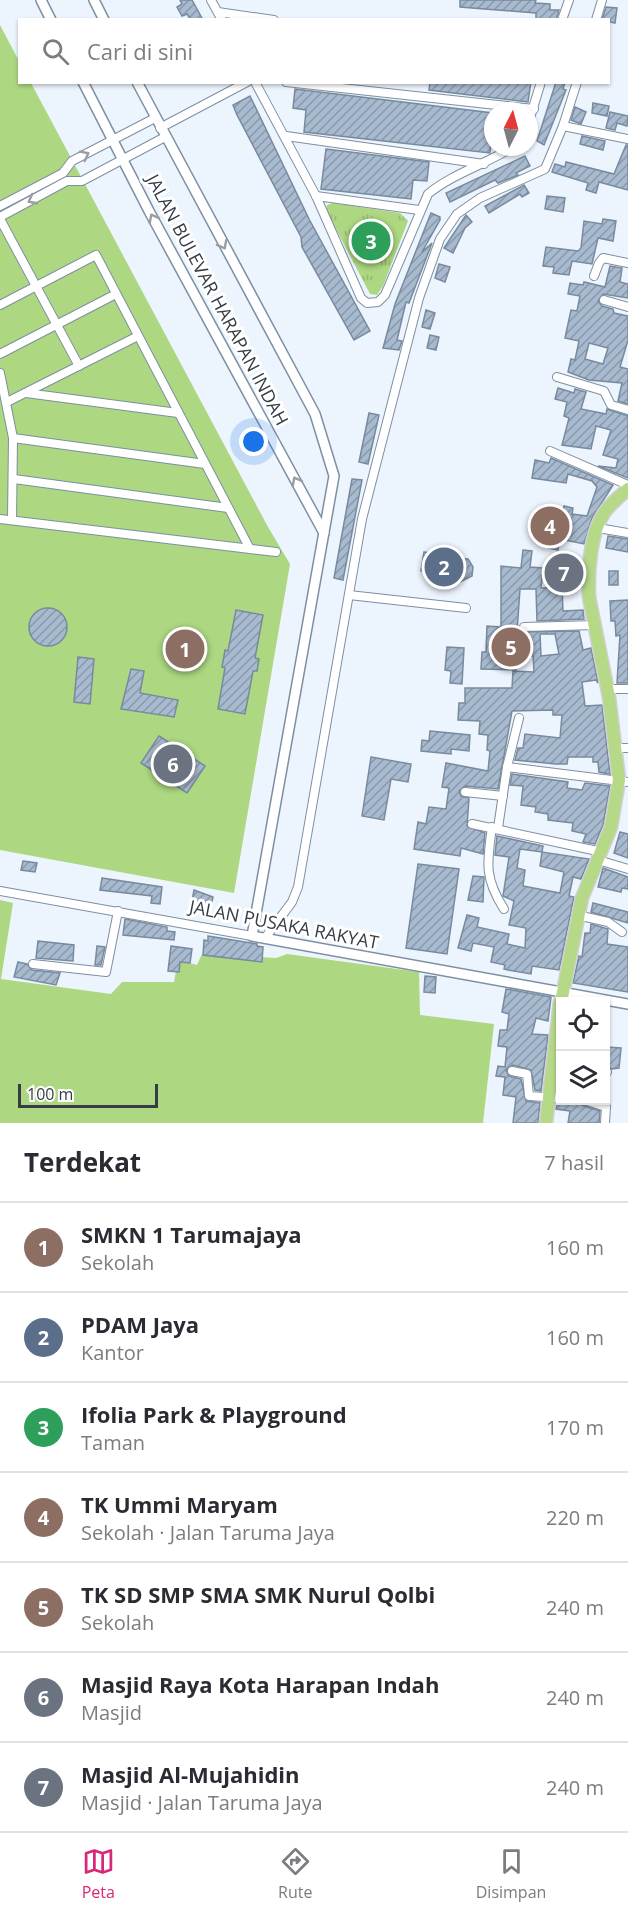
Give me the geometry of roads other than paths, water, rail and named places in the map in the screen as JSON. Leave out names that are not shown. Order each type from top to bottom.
[{"type":"main road","points":[[561,997],[577,915],[600,856],[624,781],[622,748],[608,689],[589,587],[598,528],[609,507],[628,487]]},
{"type":"main road","points":[[546,1123],[555,1098],[556,1069]]},
{"type":"street","points":[[41,0],[50,18]]},
{"type":"street","points":[[94,0],[103,18]]},
{"type":"street","points":[[212,0],[220,16],[247,18]]},
{"type":"street","points":[[563,18],[569,0]]},
{"type":"street","points":[[597,18],[602,0]]},
{"type":"street","name":"JALAN BULEVAR HARAPAN INDAH","points":[[84,84],[324,533]]},
{"type":"street","name":"JALAN BULEVAR HARAPAN INDAH","points":[[137,84],[315,414],[334,476],[252,936]]},
{"type":"street","points":[[79,366],[0,218],[67,181],[82,181],[123,159],[163,132],[244,84]]},
{"type":"street","points":[[256,84],[286,136],[316,196],[361,298],[367,303],[378,302],[385,296],[419,210],[428,194],[437,186],[498,156]]},
{"type":"street","points":[[304,84],[484,104]]},
{"type":"street","points":[[536,102],[540,84]]},
{"type":"street","points":[[265,938],[292,902],[298,887],[362,519],[403,354],[440,239],[457,214],[480,198],[545,169],[563,126],[576,84]]},
{"type":"street","points":[[0,206],[63,173],[72,161],[155,118]]},
{"type":"street","points":[[563,126],[628,139]]},
{"type":"street","points":[[286,136],[484,164]]},
{"type":"street","points":[[63,173],[67,181]]},
{"type":"street","points":[[316,196],[419,210]]},
{"type":"street","points":[[0,305],[96,255],[250,549]]},
{"type":"street","points":[[594,276],[603,258],[628,263]]},
{"type":"street","points":[[0,354],[116,294]]},
{"type":"street","points":[[604,300],[628,307]]},
{"type":"street","points":[[7,402],[138,336]]},
{"type":"street","points":[[0,373],[13,438],[12,520]]},
{"type":"street","points":[[557,376],[604,391],[611,405],[628,410]]},
{"type":"street","points":[[26,393],[178,413]]},
{"type":"street","points":[[13,438],[205,464]]},
{"type":"street","points":[[550,451],[628,487]]},
{"type":"street","points":[[14,478],[228,508]]},
{"type":"street","points":[[0,519],[276,552]]},
{"type":"street","points":[[598,528],[628,533]]},
{"type":"street","points":[[349,595],[466,608]]},
{"type":"street","points":[[524,627],[596,625]]},
{"type":"street","points":[[608,689],[628,689]]},
{"type":"street","points":[[504,909],[490,886],[487,874],[519,717]]},
{"type":"street","points":[[507,767],[624,781]]},
{"type":"street","points":[[465,792],[503,796]]},
{"type":"street","points":[[472,824],[495,827],[600,856],[628,869]]},
{"type":"street","name":"JALAN PUSAKA RAKYAT","points":[[0,891],[265,938],[556,998]]},
{"type":"street","points":[[33,964],[106,972],[118,911]]},
{"type":"street","points":[[577,915],[608,922],[622,932]]},
{"type":"street","name":"JALAN PUSAKA RAKYAT","points":[[610,1003],[628,1004]]},
{"type":"street","points":[[512,1071],[527,1074],[527,1095],[555,1098]]},
{"type":"street","points":[[599,1105],[606,1107],[604,1123]]},
{"type":"place","name":"Ifolia Park & Playground","points":[[371,241]]},
{"type":"place","name":"TK Ummi Maryam","points":[[550,526]]},
{"type":"place","name":"PDAM Jaya","points":[[444,567]]},
{"type":"place","name":"Masjid Al-Mujahidin","points":[[564,573]]},
{"type":"place","name":"TK SD SMP SMA SMK Nurul Qolbi","points":[[511,647]]},
{"type":"place","name":"SMKN 1 Tarumajaya","points":[[185,649]]},
{"type":"place","name":"Masjid Raya Kota Harapan Indah","points":[[173,764]]}]
